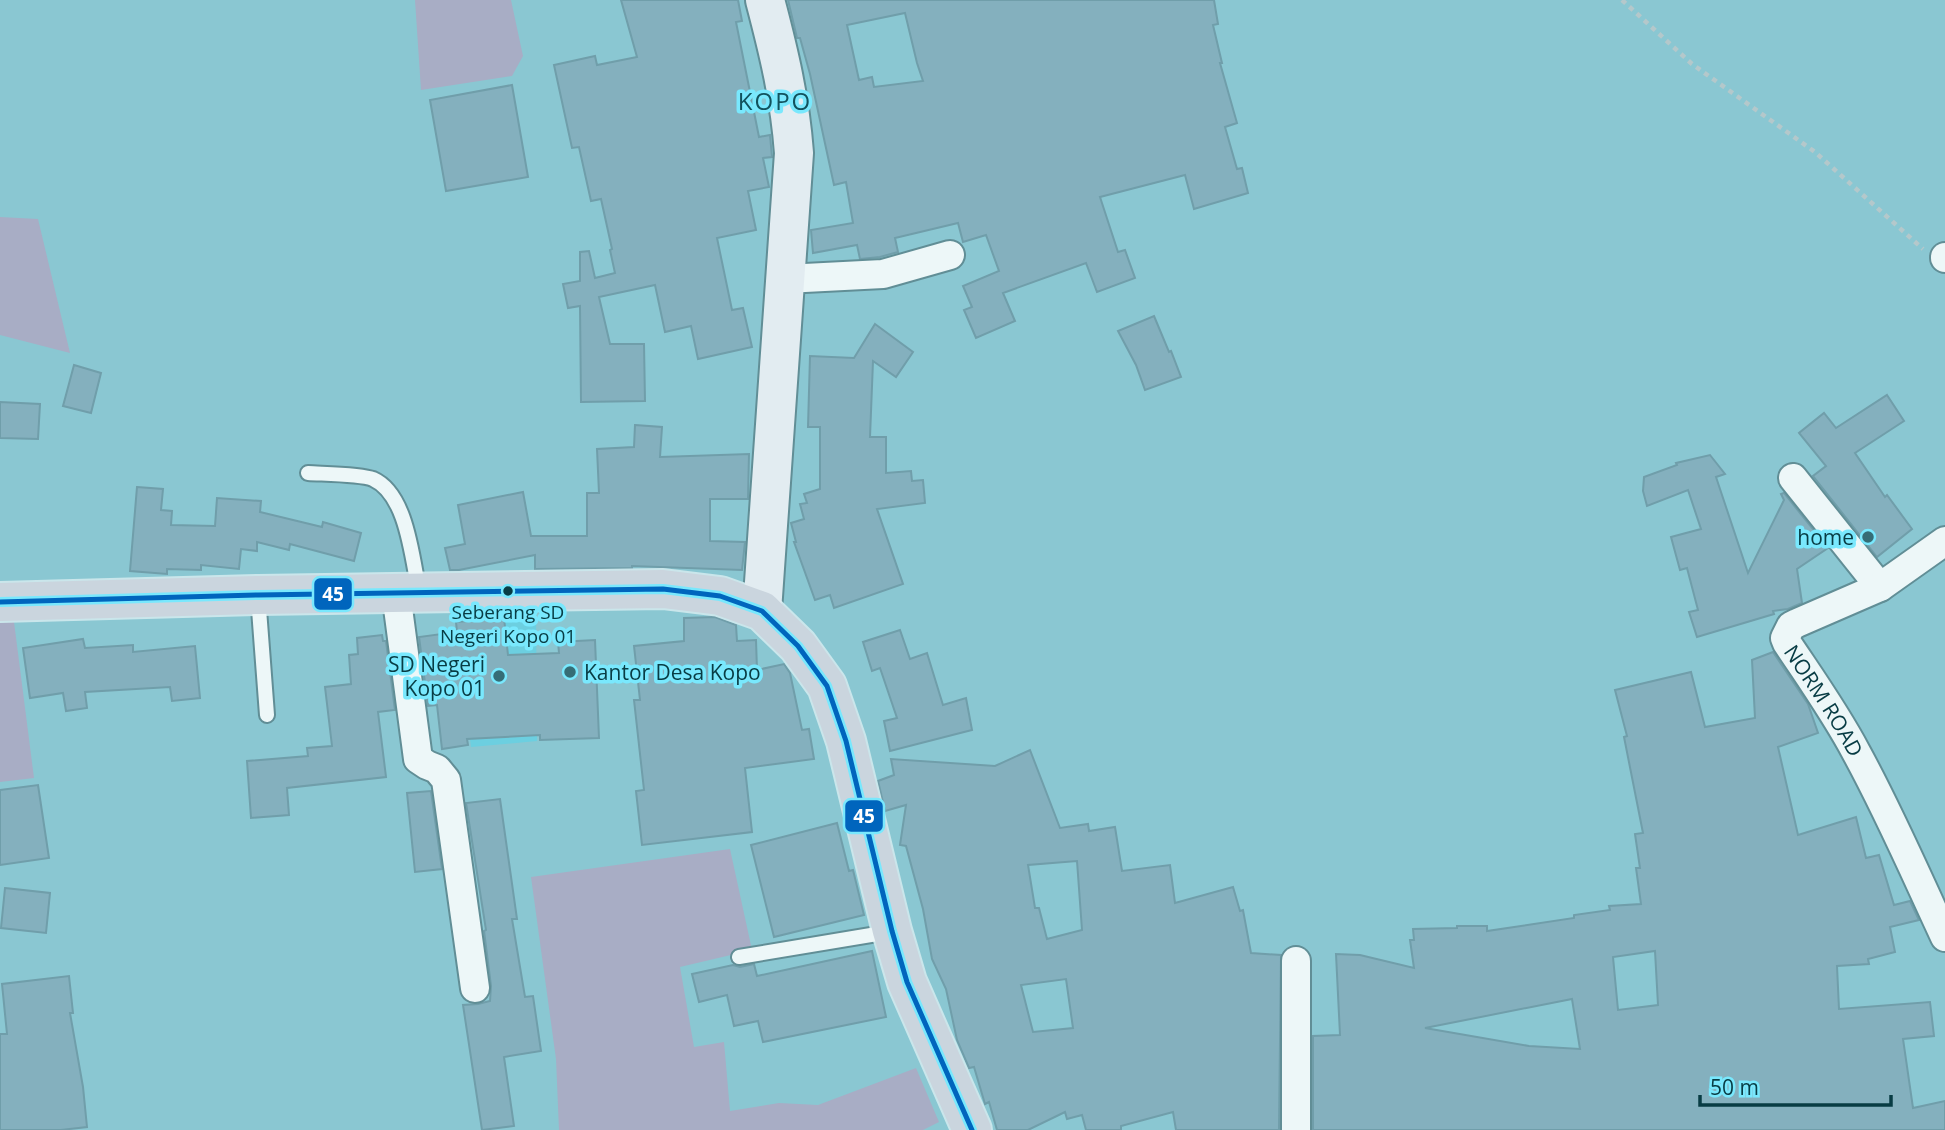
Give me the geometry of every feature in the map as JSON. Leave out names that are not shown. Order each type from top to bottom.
[{"type":"highway","points":[[0,601],[663,589],[720,596],[762,611],[798,646],[827,687],[846,741],[892,932],[907,982],[972,1130]]},
{"type":"street","points":[[762,611],[793,153],[792,124],[782,62],[765,0]]},
{"type":"street","points":[[785,278],[883,274],[950,255]]},
{"type":"street","points":[[1793,478],[1880,587]]},
{"type":"street","name":"NORM ROAD","points":[[1945,541],[1880,587],[1797,622],[1791,626],[1785,638],[1856,752],[1945,937]]},
{"type":"street","points":[[407,593],[418,759],[437,769],[446,780],[475,988]]},
{"type":"street","points":[[1296,961],[1296,1130]]},
{"type":"lane","points":[[308,473],[371,478],[388,489],[402,513],[407,593]]},
{"type":"lane","points":[[258,595],[267,715]]},
{"type":"lane","points":[[739,957],[892,932]]},
{"type":"path","points":[[1622,0],[1692,64],[1815,152],[1940,257]]},
{"type":"shaded area","points":[[415,0],[511,0],[523,56],[512,76],[421,90]]},
{"type":"shaded area","points":[[0,217],[38,219],[70,353],[0,335]]},
{"type":"shaded area","name":"SD Negeri Kopo 01","points":[[536,607],[537,741],[471,747],[454,611]]},
{"type":"shaded area","points":[[0,622],[14,622],[34,778],[0,782]]},
{"type":"shaded area","points":[[730,849],[752,950],[680,967],[694,1047],[724,1042],[730,1111],[779,1103],[818,1105],[916,1068],[939,1122],[923,1130],[559,1130],[556,1059],[531,877]]},
{"type":"building","points":[[621,0],[738,0],[742,21],[736,22],[759,137],[770,135],[772,157],[763,158],[769,187],[748,191],[756,230],[717,238],[732,310],[743,308],[752,347],[698,359],[691,326],[665,332],[655,285],[599,297],[610,344],[644,344],[645,401],[581,402],[580,306],[568,308],[563,284],[580,281],[580,252],[589,251],[595,278],[615,273],[601,199],[591,201],[579,147],[572,148],[554,65],[595,56],[597,65],[637,57]]},
{"type":"building","points":[[788,0],[1214,0],[1218,24],[1213,25],[1220,63],[1237,123],[1225,127],[1237,169],[1242,168],[1248,193],[1194,209],[1185,175],[1100,197],[1118,252],[1125,250],[1135,278],[1097,292],[1086,263],[1003,293],[1015,321],[976,338],[964,310],[972,307],[963,286],[999,271],[986,235],[963,242],[958,223],[895,238],[898,252],[880,257],[860,259],[857,245],[813,253],[811,230],[853,223],[846,182],[834,185],[810,74],[800,38],[797,38]],"holes":[[[905,13],[923,81],[874,87],[872,77],[859,80],[847,25]]]},
{"type":"building","points":[[512,85],[528,177],[446,191],[430,100]]},
{"type":"building","points":[[1154,316],[1181,377],[1145,390],[1136,365],[1118,331]]},
{"type":"building","points":[[875,324],[913,352],[896,377],[873,361],[870,437],[886,437],[886,473],[911,471],[912,481],[923,480],[925,503],[877,509],[903,584],[834,608],[830,595],[815,600],[794,542],[791,523],[804,519],[800,504],[807,503],[804,494],[820,489],[820,427],[808,427],[810,356],[854,358]]},
{"type":"building","points":[[74,365],[101,373],[91,413],[63,406]]},
{"type":"building","points":[[1887,395],[1904,421],[1855,453],[1885,497],[1887,495],[1912,529],[1877,557],[1813,476],[1826,466],[1799,433],[1824,413],[1836,428]]},
{"type":"building","points":[[0,402],[40,404],[38,439],[0,438]]},
{"type":"building","points":[[635,425],[662,427],[660,457],[749,454],[748,499],[710,499],[710,541],[745,542],[742,570],[632,566],[535,569],[535,555],[450,570],[445,548],[465,544],[458,505],[523,492],[531,536],[587,536],[587,493],[599,493],[597,449],[634,447]]},
{"type":"building","points":[[1710,455],[1725,474],[1716,477],[1748,573],[1784,500],[1781,494],[1784,493],[1828,548],[1797,569],[1802,603],[1697,637],[1689,612],[1698,610],[1687,568],[1680,570],[1671,537],[1701,529],[1688,490],[1647,506],[1643,491],[1644,477],[1677,465],[1676,463]]},
{"type":"building","points":[[137,487],[163,489],[161,510],[172,511],[171,525],[215,526],[217,498],[261,501],[260,512],[322,527],[323,522],[361,533],[354,561],[290,544],[289,550],[257,542],[257,551],[241,549],[239,569],[201,565],[201,570],[167,569],[167,574],[130,571]]},
{"type":"building","points":[[715,617],[736,625],[737,641],[756,640],[757,670],[784,664],[790,673],[802,730],[809,729],[814,759],[745,768],[752,832],[642,845],[636,791],[644,790],[634,700],[640,700],[634,646],[684,641],[684,618]]},
{"type":"building","points":[[504,618],[508,655],[559,653],[558,642],[595,640],[599,738],[540,740],[540,735],[467,739],[468,745],[442,749],[437,705],[428,706],[419,637],[457,632],[456,622]]},
{"type":"building","points":[[900,630],[910,659],[927,653],[943,705],[966,698],[972,730],[890,751],[884,721],[897,718],[880,668],[872,671],[863,642]]},
{"type":"building","points":[[382,635],[383,641],[386,641],[395,710],[378,712],[386,777],[287,788],[289,815],[251,818],[247,761],[308,756],[307,748],[332,746],[325,687],[351,684],[349,655],[358,654],[357,638]]},
{"type":"building","points":[[83,639],[85,648],[133,645],[133,652],[195,646],[200,698],[172,701],[170,687],[85,692],[87,708],[66,711],[63,693],[30,698],[23,648]]},
{"type":"building","points":[[1773,652],[1808,704],[1818,733],[1778,747],[1798,835],[1856,817],[1866,858],[1879,855],[1894,905],[1910,901],[1919,920],[1890,927],[1895,952],[1868,959],[1869,964],[1837,966],[1839,1009],[1930,1002],[1934,1036],[1903,1039],[1913,1108],[1945,1101],[1945,1130],[1313,1130],[1313,1036],[1340,1035],[1336,954],[1360,955],[1414,968],[1410,940],[1414,940],[1413,929],[1487,926],[1487,931],[1574,918],[1574,915],[1610,910],[1609,906],[1641,904],[1635,834],[1643,833],[1624,737],[1627,736],[1615,690],[1691,672],[1705,727],[1755,718],[1752,660]],"holes":[[[1655,951],[1658,1005],[1618,1010],[1613,957]],[[1572,999],[1580,1049],[1529,1046],[1425,1028]]]},
{"type":"building","points":[[1030,750],[1060,828],[1088,824],[1089,831],[1115,827],[1122,871],[1170,865],[1175,903],[1233,887],[1240,911],[1243,910],[1251,953],[1281,955],[1279,1130],[1176,1130],[1173,1112],[1121,1126],[1121,1130],[1086,1130],[1082,1115],[1067,1119],[1065,1112],[1028,1130],[997,1130],[989,1102],[985,1104],[974,1067],[969,1068],[957,1040],[946,989],[932,959],[923,909],[906,846],[900,845],[906,805],[885,811],[878,781],[894,775],[891,759],[995,766]],"holes":[[[1077,861],[1082,930],[1047,939],[1039,908],[1035,908],[1028,865]],[[1066,979],[1073,1028],[1033,1032],[1021,985]]]},
{"type":"building","points":[[38,785],[49,858],[0,865],[0,790]]},
{"type":"building","points":[[431,791],[442,869],[415,872],[407,793]]},
{"type":"building","points":[[500,799],[517,919],[512,919],[525,997],[533,996],[541,1051],[504,1057],[514,1126],[482,1130],[463,1005],[490,1001],[491,986],[486,930],[466,803]]},
{"type":"building","points":[[837,823],[849,871],[853,870],[864,915],[774,937],[751,845]]},
{"type":"building","points":[[5,888],[50,893],[46,933],[1,928]]},
{"type":"building","points":[[872,951],[886,1017],[763,1042],[758,1021],[734,1026],[727,995],[699,1002],[692,974],[733,965],[740,967],[754,964],[757,976]]},
{"type":"building","points":[[69,976],[73,1013],[70,1013],[87,1127],[61,1130],[0,1130],[0,1034],[7,1034],[2,984]]},
{"type":"transit line","name":"45","points":[[0,602],[663,589],[720,596],[762,611],[798,646],[827,686],[846,741],[907,982],[972,1130]]},
{"type":"place","name":"home","points":[[1868,537]]},
{"type":"place","name":"Seberang SD Negeri Kopo 01","points":[[508,591]]},
{"type":"place","name":"Kantor Desa Kopo","points":[[570,672]]},
{"type":"place","name":"SD Negeri Kopo 01","points":[[499,676]]},
{"type":"district","name":"KOPO","points":[[775,100]]}]
